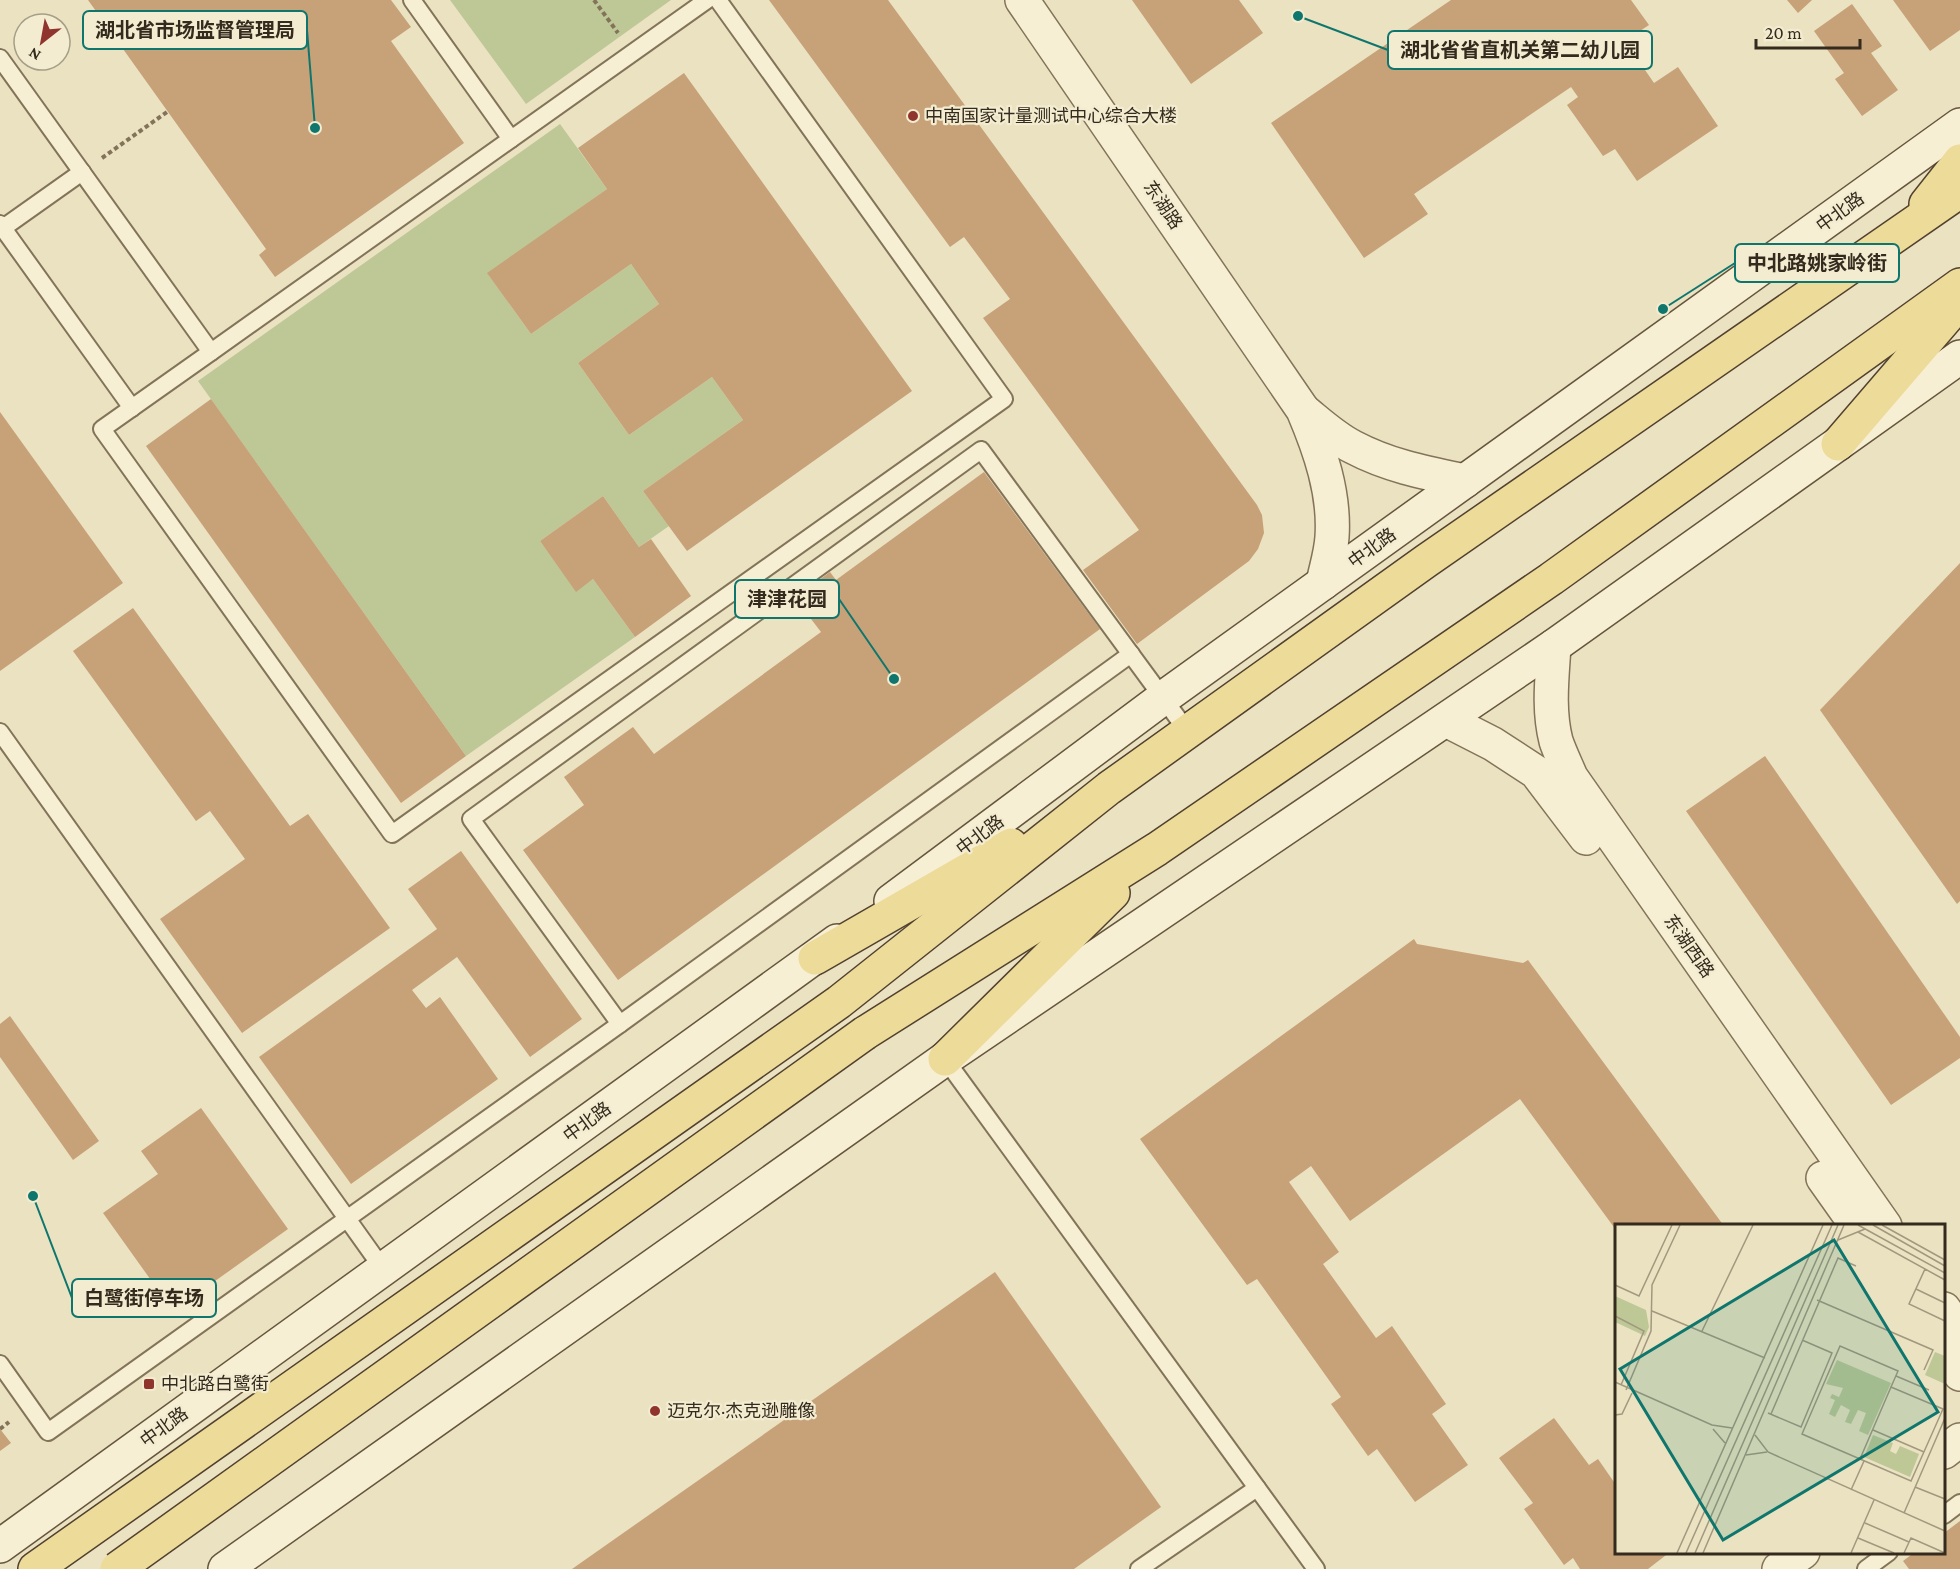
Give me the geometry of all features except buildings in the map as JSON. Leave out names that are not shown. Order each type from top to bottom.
[{"type":"main road","name":"东湖路","points":[[1022,0],[1303,410],[1315,439],[1329,494],[1332,538],[1323,584]]},
{"type":"main road","name":"中北路","points":[[0,1546],[815,958],[1163,698],[1960,125]]},
{"type":"main road","points":[[1908,227],[1960,161]]},
{"type":"main road","points":[[35,1569],[839,1002],[1109,788],[1426,561],[1960,191]]},
{"type":"main road","points":[[117,1569],[865,1033],[1157,849],[1551,579],[1960,285]]},
{"type":"main road","points":[[1838,444],[1960,302]]},
{"type":"main road","points":[[225,1569],[945,1059],[1554,646],[1960,357]]},
{"type":"main road","name":"东湖路","points":[[1303,410],[1352,447],[1410,470],[1465,481]]},
{"type":"main road","name":"东湖西路","points":[[1554,646],[1551,699],[1553,725],[1557,744],[1571,777],[1884,1224]]},
{"type":"main road","name":"东湖西路","points":[[1446,720],[1493,744],[1536,771],[1574,819],[1856,1224]]},
{"type":"main road","points":[[815,958],[1109,788]]},
{"type":"main road","points":[[945,1059],[1157,849]]},
{"type":"main road","points":[[1945,1310],[1960,1332]]},
{"type":"main road","points":[[1945,1352],[1960,1374]]},
{"type":"main road","points":[[1945,1451],[1960,1440]]},
{"type":"main road","points":[[1779,1569],[1800,1554]]},
{"type":"lane","points":[[411,0],[511,139]]},
{"type":"lane","points":[[707,0],[102,429],[392,834],[1004,399],[718,0]]},
{"type":"lane","points":[[0,58],[211,352]]},
{"type":"lane","points":[[82,172],[2,226],[132,408]]},
{"type":"lane","points":[[620,1024],[471,819],[981,450],[1188,732]]},
{"type":"lane","points":[[0,1364],[48,1432],[620,1024],[1131,654]]},
{"type":"lane","points":[[0,732],[383,1269]]},
{"type":"lane","points":[[945,1059],[1316,1569]]},
{"type":"lane","points":[[1139,1569],[1257,1488]]},
{"type":"lane","points":[[1945,1514],[1960,1503]]},
{"type":"lane","points":[[1866,1569],[1886,1554]]},
{"type":"path","points":[[594,0],[632,53]]},
{"type":"path","points":[[82,172],[167,112]]},
{"type":"green space","points":[[450,0],[671,0],[526,104]]},
{"type":"green space","points":[[560,124],[607,189],[488,274],[531,334],[631,264],[659,304],[578,363],[629,435],[712,377],[743,420],[643,491],[669,526],[639,547],[603,496],[540,541],[576,591],[593,579],[635,637],[466,756],[198,381]]},
{"type":"place","name":"湖北省省直机关第二幼儿园","points":[[1298,16]]},
{"type":"place","name":"中南国家计量测试中心综合大楼","points":[[913,116]]},
{"type":"place","name":"湖北省市场监督管理局","points":[[315,128]]},
{"type":"place","name":"中北路姚家岭街","points":[[1663,309]]},
{"type":"place","name":"津津花园","points":[[894,679]]},
{"type":"place","name":"白鹭街停车场","points":[[33,1196]]},
{"type":"place","name":"中北路白鹭街","points":[[149,1384]]},
{"type":"place","name":"迈克尔·杰克逊雕像","points":[[655,1411]]}]
